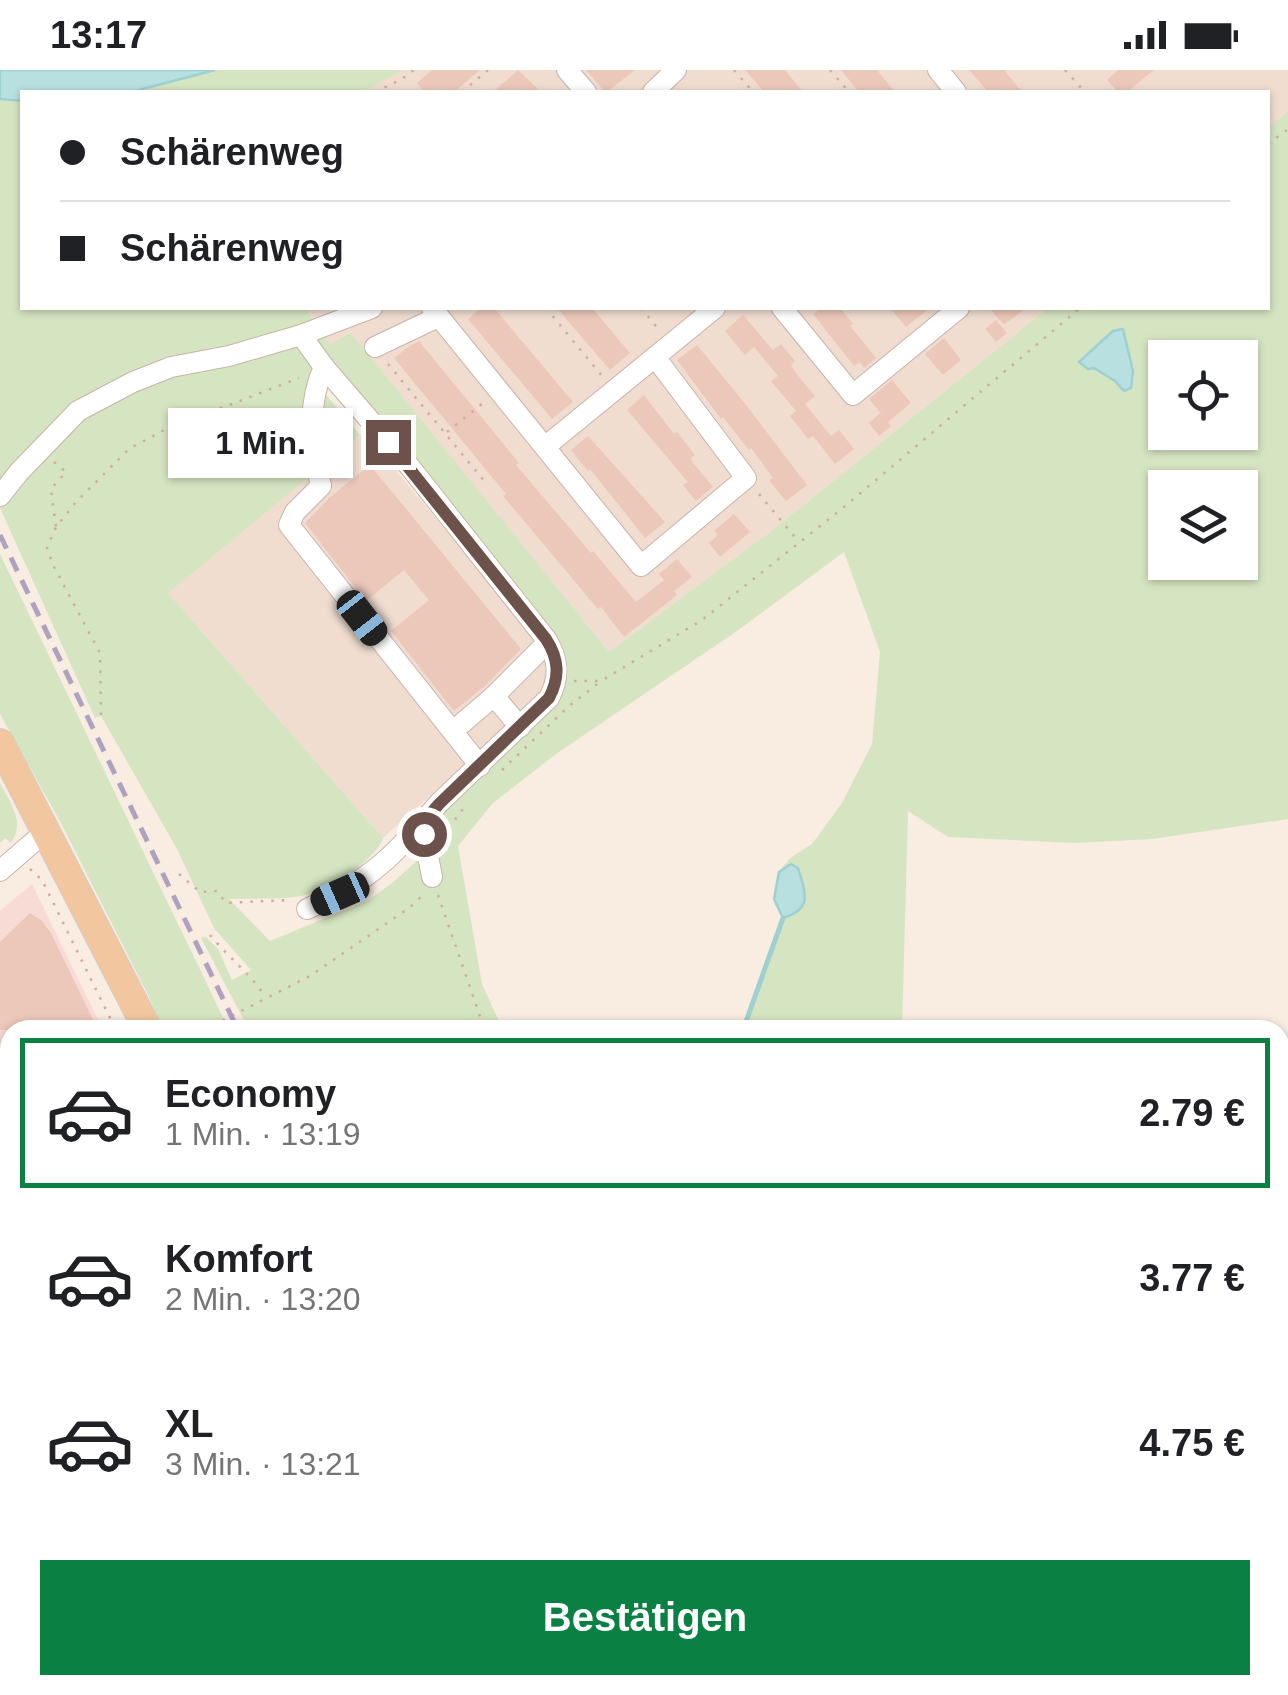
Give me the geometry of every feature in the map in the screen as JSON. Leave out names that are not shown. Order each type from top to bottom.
[{"type":"main road","points":[[0,742],[143,1020]]},
{"type":"street","points":[[568,70],[584,90]]},
{"type":"street","points":[[655,90],[676,70]]},
{"type":"street","points":[[938,70],[954,90]]},
{"type":"street","points":[[0,496],[78,411],[132,382],[171,366],[229,356],[300,335],[367,310]]},
{"type":"street","points":[[546,446],[713,310]]},
{"type":"street","points":[[784,310],[853,394],[957,310]]},
{"type":"street","points":[[374,347],[435,312],[641,566],[746,478],[663,350]]},
{"type":"street","points":[[300,335],[410,467],[548,642],[557,660],[557,680],[549,698],[520,727],[489,770],[425,820],[388,861],[340,894],[307,908]]},
{"type":"street","points":[[324,368],[313,398],[312,431],[321,486],[295,512],[289,525],[453,731],[489,770]]},
{"type":"street","points":[[453,731],[548,642]]},
{"type":"street","points":[[494,696],[520,727]]},
{"type":"street","points":[[425,820],[429,879]]},
{"type":"street","points":[[0,872],[45,832]]},
{"type":"path","points":[[380,90],[414,70]]},
{"type":"path","points":[[464,90],[488,70]]},
{"type":"path","points":[[734,70],[751,90]]},
{"type":"path","points":[[830,70],[847,90]]},
{"type":"path","points":[[1065,70],[1083,90]]},
{"type":"path","points":[[548,310],[614,390]]},
{"type":"path","points":[[643,310],[663,350]]},
{"type":"path","points":[[489,770],[602,681],[702,620],[1078,310]]},
{"type":"path","points":[[374,347],[485,482]]},
{"type":"path","points":[[101,715],[100,654],[52,565],[47,548],[56,527],[117,459],[150,435],[324,368]]},
{"type":"path","points":[[446,433],[499,390]]},
{"type":"path","points":[[49,458],[66,472],[50,489],[56,527]]},
{"type":"path","points":[[746,478],[800,543]]},
{"type":"path","points":[[557,680],[602,681]]},
{"type":"path","points":[[225,1020],[310,976],[409,908],[473,796]]},
{"type":"path","points":[[16,856],[42,880],[111,1020]]},
{"type":"path","points":[[180,874],[200,892],[217,891],[226,903],[298,900],[307,908]]},
{"type":"path","points":[[429,879],[482,1020]]},
{"type":"path","points":[[210,934],[259,986],[266,1000]]},
{"type":"shaded area","points":[[403,70],[1288,70],[1288,111],[1270,126],[1270,90],[367,90]]},
{"type":"shaded area","points":[[306,310],[1046,310],[775,528],[609,652],[351,334],[330,344]]},
{"type":"shaded area","points":[[364,432],[546,651],[550,664],[543,692],[383,838],[167,592]]},
{"type":"shaded area","points":[[32,884],[98,1020],[0,1020],[0,911]]},
{"type":"green space","points":[[215,70],[403,70],[367,90],[133,90]]},
{"type":"green space","points":[[0,99],[20,101],[20,310],[306,310],[330,344],[351,333],[609,652],[775,528],[1046,310],[1270,310],[1270,126],[1288,111],[1288,819],[1152,839],[1075,843],[948,837],[908,811],[902,1020],[746,1020],[783,918],[799,910],[805,899],[798,868],[791,864],[779,872],[790,858],[812,844],[842,803],[872,744],[880,652],[844,552],[737,631],[556,754],[493,803],[458,846],[482,984],[498,1020],[244,1020],[201,938],[206,937],[218,949],[232,980],[251,970],[214,928],[177,849],[101,716],[95,718],[0,508]],"holes":[[[1123,329],[1133,371],[1123,391],[1079,361],[1112,331]],[[332,363],[565,681],[440,811],[435,826],[440,846],[434,869],[421,857],[367,901],[270,941],[229,899],[284,898],[311,893],[360,865],[383,838],[168,593],[360,435],[312,378]]]},
{"type":"green space","points":[[0,554],[224,1020],[159,1020],[61,823],[0,714]]},
{"type":"green space","points":[[0,783],[17,820],[11,843],[5,838],[0,843]]},
{"type":"water","points":[[0,70],[215,70],[139,90],[20,90],[20,101],[0,99]]},
{"type":"water","points":[[1123,329],[1133,371],[1131,388],[1124,391],[1115,381],[1079,362],[1113,331]]},
{"type":"water","points":[[791,864],[798,868],[805,899],[799,910],[783,918],[774,899],[779,872]]},
{"type":"building","points":[[432,70],[480,70],[456,90],[423,90],[417,83]]},
{"type":"building","points":[[518,70],[539,90],[495,90]]},
{"type":"building","points":[[586,70],[635,70],[610,90],[603,90]]},
{"type":"building","points":[[745,70],[785,70],[801,90],[762,90]]},
{"type":"building","points":[[841,70],[877,70],[893,90],[857,90]]},
{"type":"building","points":[[969,70],[1004,70],[1020,90],[986,90]]},
{"type":"building","points":[[1118,70],[1154,70],[1129,90],[1116,90],[1107,80]]},
{"type":"building","points":[[479,310],[496,310],[573,402],[552,419],[468,319]]},
{"type":"building","points":[[559,310],[594,310],[630,353],[610,370]]},
{"type":"building","points":[[818,310],[842,310],[876,358],[864,368],[860,362],[854,366],[813,314]]},
{"type":"building","points":[[892,310],[927,310],[906,327]]},
{"type":"building","points":[[991,310],[1023,310],[1004,325]]},
{"type":"building","points":[[743,315],[773,350],[781,344],[795,361],[791,365],[795,372],[815,396],[805,404],[831,436],[839,430],[854,449],[835,464],[813,436],[808,439],[790,416],[796,411],[771,381],[778,376],[754,347],[745,355],[725,331]]},
{"type":"building","points":[[996,320],[1007,333],[996,342],[985,329]]},
{"type":"building","points":[[944,338],[961,360],[943,375],[925,354]]},
{"type":"building","points":[[419,341],[519,463],[516,465],[636,602],[664,580],[659,574],[677,559],[692,577],[674,591],[677,595],[624,637],[503,496],[506,494],[394,358]]},
{"type":"building","points":[[697,345],[807,485],[786,501],[751,448],[721,419],[677,360]]},
{"type":"building","points":[[892,380],[911,403],[888,422],[891,426],[879,436],[869,423],[880,413],[887,421],[869,399]]},
{"type":"building","points":[[644,395],[695,455],[690,459],[713,487],[696,501],[683,485],[688,482],[627,410]]},
{"type":"building","points":[[588,436],[665,522],[645,538],[571,450]]},
{"type":"building","points":[[370,465],[521,649],[454,711],[391,631],[429,600],[404,570],[366,601],[305,523]]},
{"type":"building","points":[[734,514],[750,532],[720,557],[709,543],[718,535],[714,531]]},
{"type":"building","points":[[30,913],[42,921],[93,1020],[0,1020],[0,942]]},
{"type":"waterway","points":[[747,1020],[783,918]]},
{"type":"railway","points":[[0,535],[233,1020]]},
{"type":"route","points":[[388,442],[546,639],[557,660],[557,680],[549,698],[439,804],[425,820],[424,834]]}]
